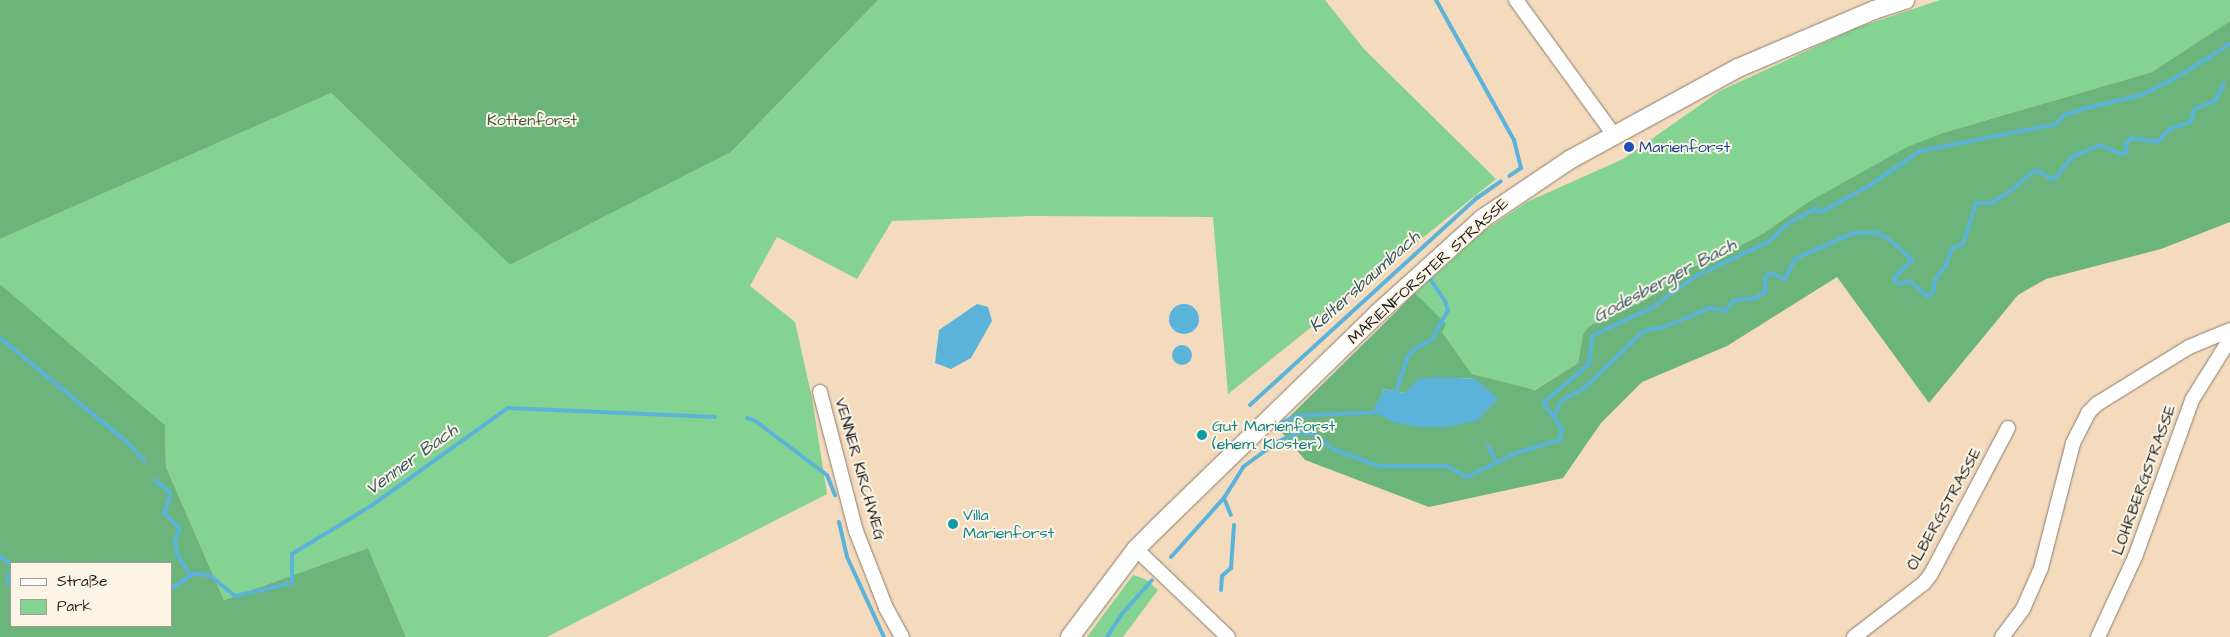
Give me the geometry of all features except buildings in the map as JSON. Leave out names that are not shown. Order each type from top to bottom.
[{"type":"main road","name":"MARIENFORSTER STRASSE","points":[[1070,637],[1136,549],[1377,314],[1482,219],[1519,192],[1614,135],[1765,56],[1874,10],[1905,0]]},
{"type":"street","points":[[1516,0],[1614,135]]},
{"type":"street","points":[[2002,637],[2023,609],[2037,576],[2073,443],[2088,413],[2097,404],[2189,347],[2230,330]]},
{"type":"street","name":"LOHRBERGSTRASSE","points":[[2098,637],[2135,557],[2192,400],[2230,339]]},
{"type":"street","name":"VENNER KIRCHWEG","points":[[820,392],[856,531],[886,608],[902,637]]},
{"type":"street","name":"ÖLBERGSTRASSE","points":[[1854,637],[1924,583],[1931,574],[2008,428]]},
{"type":"street","points":[[1136,549],[1228,637]]},
{"type":"green space","name":"Kottenforst","points":[[0,0],[878,0],[731,152],[510,265],[331,93],[0,239]]},
{"type":"green space","points":[[878,0],[1325,0],[1364,49],[1496,179],[1228,394],[1213,217],[1030,216],[892,221],[857,279],[777,237],[750,286],[795,322],[812,398],[827,494],[547,637],[406,637],[368,548],[224,600],[166,467],[165,425],[0,284],[0,239],[331,93],[510,265],[731,152]]},
{"type":"green space","points":[[1940,0],[2230,0],[2230,21],[2152,72],[1946,132],[1805,204],[1764,233],[1709,262],[1690,268],[1647,299],[1589,326],[1583,334],[1578,363],[1534,390],[1472,374],[1442,332],[1439,320],[1415,293],[1485,230],[1527,202],[1623,159],[1720,91],[1856,28]]},
{"type":"green space","points":[[2230,21],[2230,222],[2161,249],[2046,279],[2018,295],[1929,403],[1837,277],[1727,346],[1642,382],[1601,423],[1563,478],[1429,507],[1305,460],[1278,428],[1415,293],[1446,324],[1442,332],[1472,374],[1535,390],[1578,363],[1583,334],[1589,326],[1647,299],[1690,268],[1709,262],[1764,233],[1805,204],[1907,147],[1946,132],[2152,72]],"holes":[[[1457,378],[1476,379],[1374,411],[1384,389],[1405,393]]]},
{"type":"green space","points":[[0,284],[165,425],[166,467],[224,600],[368,548],[406,637],[0,637]]},
{"type":"green space","points":[[1133,575],[1145,579],[1158,590],[1123,637],[1087,637]]},
{"type":"water","points":[[977,304],[988,307],[992,321],[971,358],[951,369],[935,363],[939,330]]},
{"type":"water","points":[[1184,304],[1195,308],[1199,319],[1195,330],[1184,334],[1173,330],[1169,319],[1173,308]]},
{"type":"water","points":[[1182,345],[1189,348],[1192,355],[1189,362],[1182,365],[1175,362],[1172,355],[1175,348]]},
{"type":"water","points":[[1438,377],[1476,379],[1498,399],[1477,421],[1447,427],[1419,427],[1393,422],[1373,411],[1384,389],[1405,393],[1418,379]]},
{"type":"waterway","name":"Keltersbaumbach","points":[[1436,0],[1514,140],[1521,168],[1509,176]]},
{"type":"waterway","name":"Godesberger Bach","points":[[1171,557],[1224,498],[1243,467],[1277,442],[1299,432],[1314,435],[1335,450],[1379,466],[1447,466],[1467,477],[1516,453],[1560,440],[1562,428],[1543,403],[1589,364],[1592,336],[1653,307],[1696,276],[1768,242],[1789,223],[1816,208],[1817,212],[1823,211],[1867,187],[1920,151],[2056,124],[2063,116],[2082,109],[2141,95],[2179,76],[2230,44]]},
{"type":"waterway","points":[[1553,418],[1561,401],[1584,388],[1644,331],[1667,326],[1710,308],[1725,311],[1734,300],[1755,298],[1765,292],[1765,278],[1770,273],[1785,279],[1795,259],[1853,233],[1878,233],[1891,241],[1912,260],[1894,278],[1898,284],[1910,281],[1927,296],[1933,292],[1935,280],[1946,265],[1952,248],[1963,244],[1976,203],[1991,203],[2006,194],[2033,172],[2039,171],[2052,179],[2056,177],[2072,157],[2100,145],[2121,154],[2127,152],[2126,144],[2131,138],[2157,142],[2170,129],[2190,122],[2195,109],[2215,101],[2224,83]]},
{"type":"waterway","name":"Keltersbaumbach","points":[[1250,405],[1477,198],[1501,181]]},
{"type":"waterway","points":[[1396,391],[1408,356],[1416,348],[1432,340],[1448,310],[1445,301],[1431,280]]},
{"type":"waterway","points":[[0,338],[127,442],[145,461]]},
{"type":"waterway","name":"Venner Bach","points":[[172,588],[194,573],[211,576],[235,596],[292,583],[292,554],[371,506],[508,408],[715,417]]},
{"type":"waterway","name":"Keltersbaumbach","points":[[1274,426],[1296,416],[1380,412]]},
{"type":"waterway","name":"Venner Bach","points":[[747,418],[754,420],[827,475],[835,495]]},
{"type":"waterway","name":"Keltersbaumbach","points":[[1488,446],[1497,462]]},
{"type":"waterway","points":[[155,480],[169,491],[170,497],[164,513],[180,529],[175,539],[177,554],[190,576]]},
{"type":"waterway","points":[[1224,498],[1231,515]]},
{"type":"waterway","name":"Venner Bach","points":[[839,522],[847,557],[884,637]]},
{"type":"waterway","points":[[1221,590],[1222,576],[1231,568],[1234,525]]},
{"type":"waterway","name":"Venner Bach","points":[[0,557],[10,563]]},
{"type":"waterway","name":"Venner Bach","points":[[10,573],[8,582],[10,584]]},
{"type":"waterway","name":"Godesberger Bach","points":[[1107,637],[1122,614],[1152,580]]},
{"type":"place","name":"Marienforst","points":[[1629,147]]},
{"type":"place","name":"Gut Marienforst (ehem. Kloster)","points":[[1202,435]]},
{"type":"place","name":"Villa Marienforst","points":[[953,524]]}]
